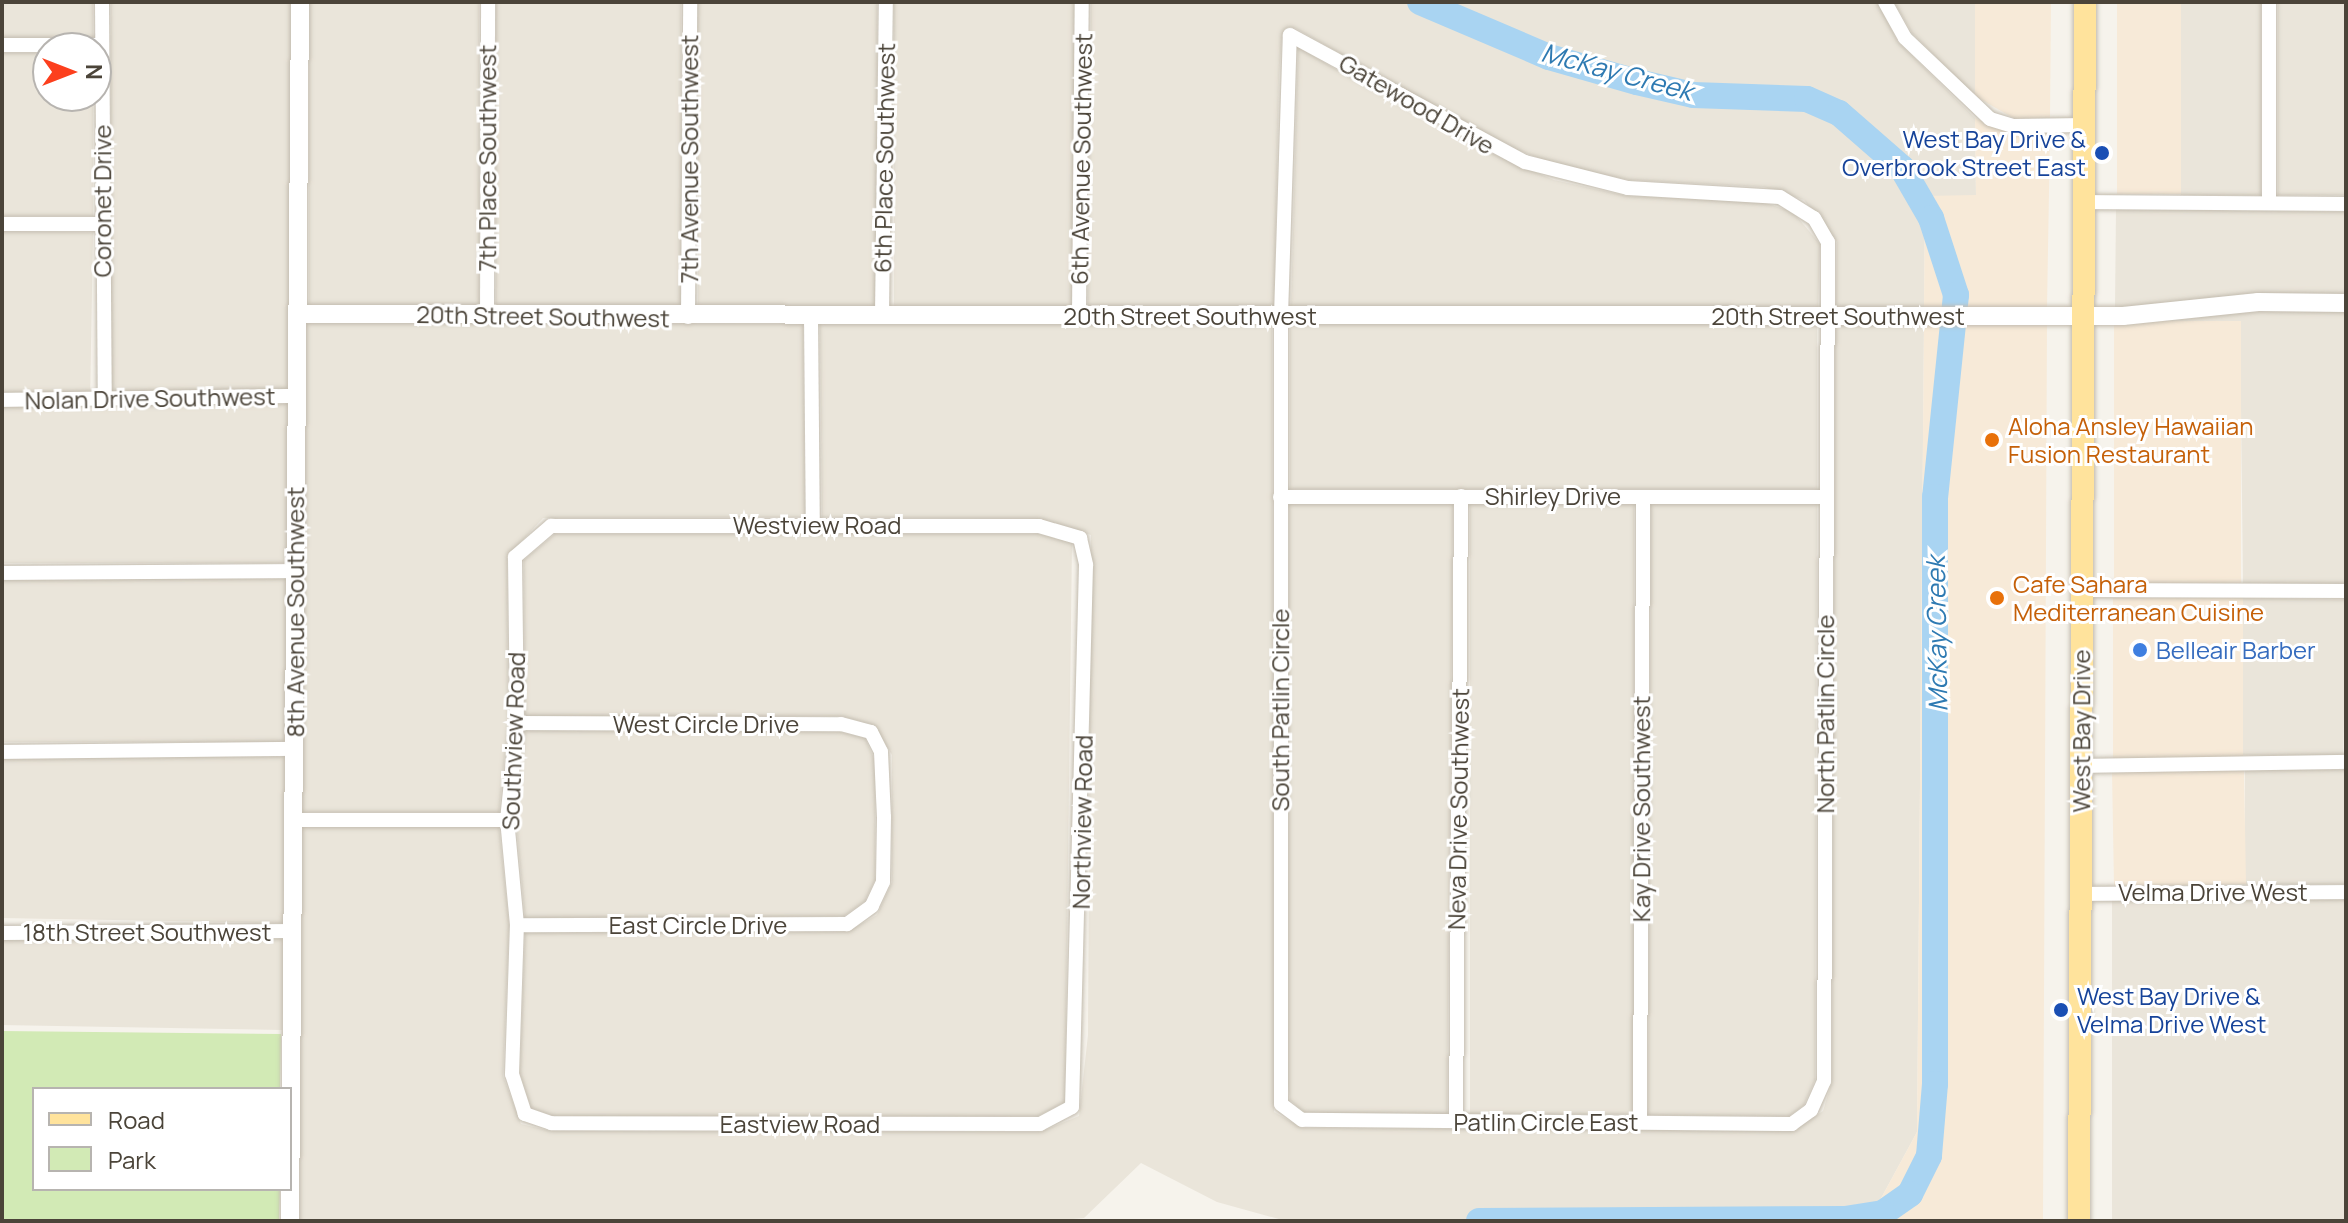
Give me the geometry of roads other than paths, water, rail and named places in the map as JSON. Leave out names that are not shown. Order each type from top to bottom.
[{"type":"main road","name":"West Bay Drive","points":[[2079,1221],[2085,2]]},
{"type":"street","name":"Coronet Drive","points":[[101,32],[102,2]]},
{"type":"street","name":"8th Avenue Southwest","points":[[291,1087],[300,2]]},
{"type":"street","name":"7th Place Southwest","points":[[487,315],[488,2]]},
{"type":"street","name":"7th Avenue Southwest","points":[[688,317],[690,2]]},
{"type":"street","name":"6th Place Southwest","points":[[882,315],[886,2]]},
{"type":"street","name":"6th Avenue Southwest","points":[[1079,315],[1082,2]]},
{"type":"street","points":[[1885,2],[1905,38],[1990,119],[2013,126],[2084,125]]},
{"type":"street","points":[[2269,2],[2269,203]]},
{"type":"street","name":"Gatewood Drive","points":[[1281,316],[1290,35],[1447,125],[1557,173],[1643,190],[1764,195],[1798,206],[1828,242],[1826,315]]},
{"type":"street","points":[[2,45],[32,45]]},
{"type":"street","name":"Coronet Drive","points":[[101,112],[105,400]]},
{"type":"street","points":[[2084,202],[2346,204]]},
{"type":"street","points":[[2,224],[101,224]]},
{"type":"street","name":"20th Street Southwest","points":[[298,314],[688,317],[2083,316],[2346,303]]},
{"type":"street","name":"North Patlin Circle","points":[[1811,1110],[1824,1081],[1826,315]]},
{"type":"street","points":[[811,316],[813,525]]},
{"type":"street","name":"South Patlin Circle","points":[[1281,316],[1281,1104]]},
{"type":"street","name":"Nolan Drive Southwest","points":[[2,400],[297,396]]},
{"type":"street","name":"Neva Drive Southwest","points":[[1456,1121],[1461,496]]},
{"type":"street","name":"Shirley Drive","points":[[1280,497],[1826,497]]},
{"type":"street","name":"Kay Drive Southwest","points":[[1640,1122],[1643,497]]},
{"type":"street","name":"Westview Road","points":[[551,526],[1039,526],[1080,538]]},
{"type":"street","name":"Southview Road","points":[[525,1114],[512,1074],[517,925],[507,820],[517,723],[515,557],[551,526]]},
{"type":"street","name":"Northview Road","points":[[1072,1107],[1084,659],[1080,538]]},
{"type":"street","points":[[2,573],[296,571]]},
{"type":"street","points":[[2081,590],[2346,591]]},
{"type":"street","name":"West Circle Drive","points":[[517,723],[841,724],[871,732],[881,752],[883,882],[872,906]]},
{"type":"street","points":[[2,752],[294,749]]},
{"type":"street","points":[[2082,766],[2346,762]]},
{"type":"street","points":[[293,820],[507,820]]},
{"type":"street","name":"Velma Drive West","points":[[2080,894],[2346,892]]},
{"type":"street","name":"East Circle Drive","points":[[517,925],[847,924],[872,906]]},
{"type":"street","name":"18th Street Southwest","points":[[2,933],[293,931]]},
{"type":"street","name":"Patlin Circle East","points":[[1281,1104],[1302,1120],[1792,1124],[1811,1110]]},
{"type":"street","name":"Eastview Road","points":[[525,1114],[551,1123],[1040,1124],[1072,1107]]},
{"type":"street","name":"8th Avenue Southwest","points":[[290,1191],[290,1221]]},
{"type":"waterway","name":"McKay Creek","points":[[1420,2],[1549,57],[1637,82],[1693,95],[1807,99],[1839,113],[1902,168],[1931,218],[1956,295],[1935,497],[1935,1084],[1929,1156],[1910,1194],[1883,1213],[1846,1219],[1479,1221]]},
{"type":"place","name":"West Bay Drive & Overbrook Street East","points":[[2102,153]]},
{"type":"place","name":"Aloha Ansley Hawaiian Fusion Restaurant","points":[[1992,440]]},
{"type":"place","name":"Cafe Sahara Mediterranean Cuisine","points":[[1997,598]]},
{"type":"place","name":"Belleair Barber","points":[[2140,650]]},
{"type":"place","name":"West Bay Drive & Velma Drive West","points":[[2061,1010]]}]
